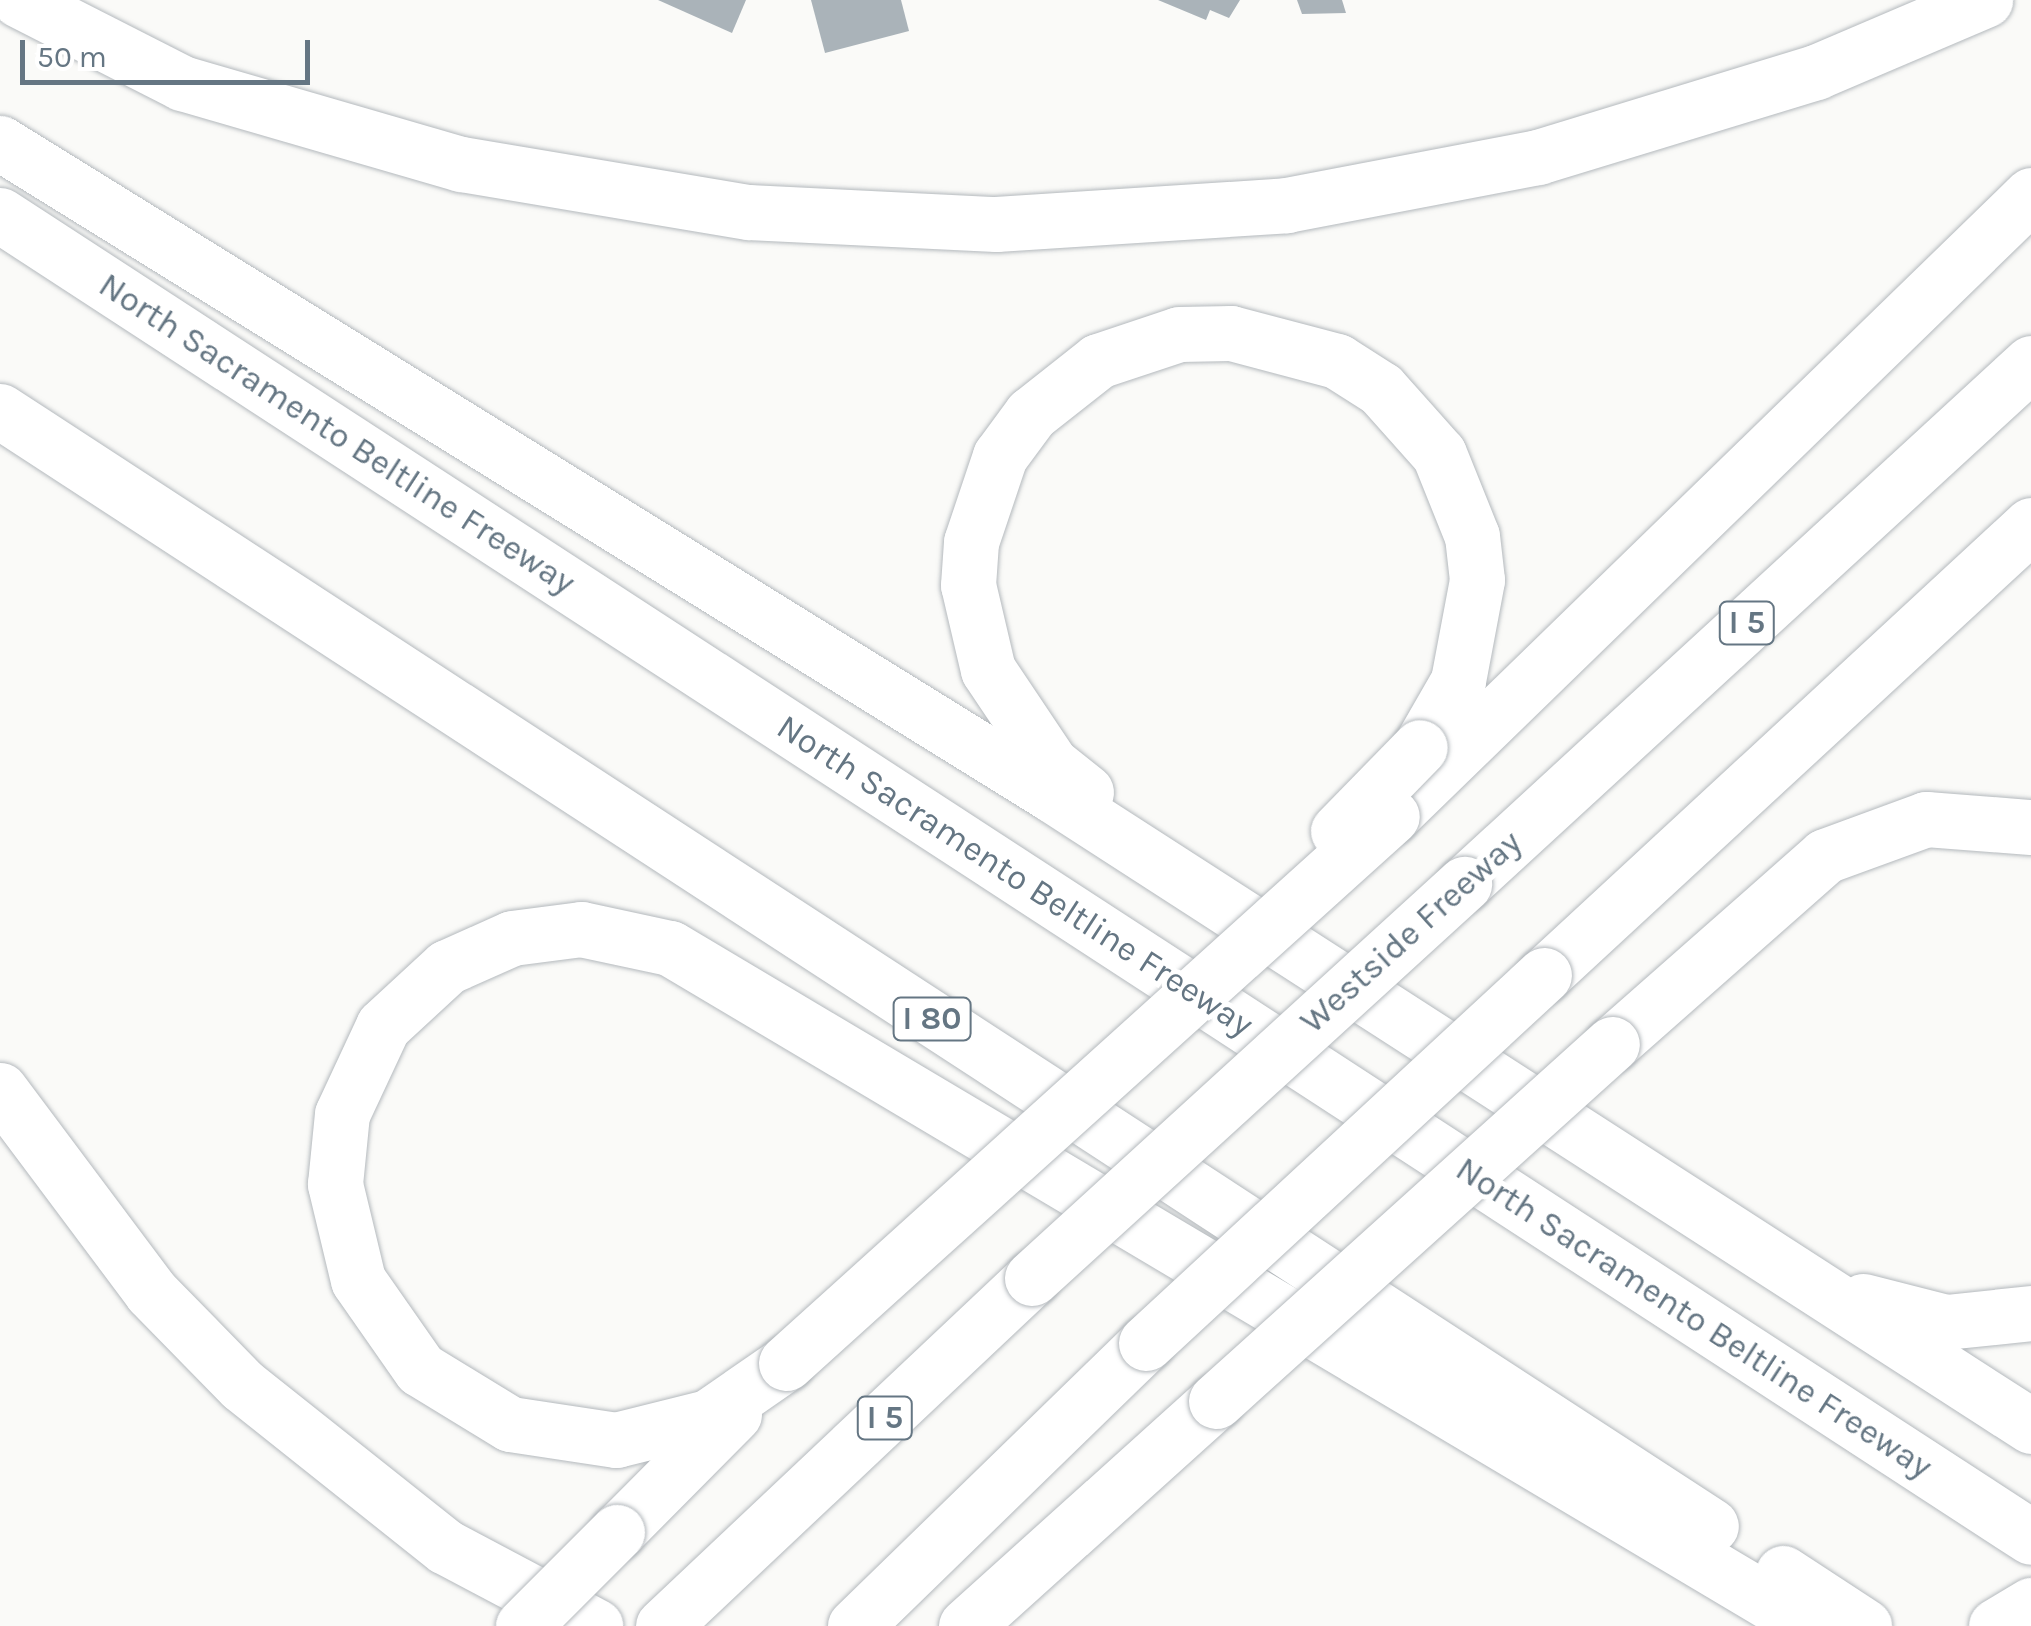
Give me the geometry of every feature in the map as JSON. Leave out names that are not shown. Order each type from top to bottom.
[{"type":"highway","points":[[20,0],[182,83],[461,164],[748,212],[996,224],[1286,204],[1538,158],[1799,78],[1985,0]]},
{"type":"highway","points":[[0,143],[1224,905],[1681,1206],[2031,1426]]},
{"type":"highway","points":[[523,1626],[786,1363],[1137,1039],[1392,816],[2031,195]]},
{"type":"highway","name":"North Sacramento Beltline Freeway","points":[[0,214],[2031,1538]]},
{"type":"highway","points":[[1137,1039],[1420,747],[1458,681],[1477,580],[1459,495],[1407,413],[1337,361],[1232,334],[1145,342],[1054,391],[1000,456],[974,528],[968,585],[988,670],[1051,764],[1224,905]]},
{"type":"highway","name":"Westside Freeway","points":[[662,1626],[1032,1278],[2031,363]]},
{"type":"highway","name":"I 80","points":[[0,411],[1864,1626]]},
{"type":"highway","points":[[855,1626],[1146,1343],[2031,525]]},
{"type":"highway","points":[[966,1626],[1825,856],[1926,819],[2031,828]]},
{"type":"highway","points":[[786,1363],[708,1416],[616,1440],[510,1424],[420,1369],[358,1280],[335,1184],[342,1114],[383,1026],[446,966],[512,938],[581,928],[670,948],[1810,1626]]},
{"type":"highway","points":[[0,1090],[151,1292],[242,1385],[446,1547],[596,1626]]},
{"type":"highway","points":[[1681,1206],[1889,1312],[1946,1322],[2031,1313]]},
{"type":"highway","points":[[1996,1626],[2031,1605]]},
{"type":"building","points":[[658,0],[746,0],[732,33]]},
{"type":"building","points":[[811,0],[901,0],[909,31],[825,53]]},
{"type":"building","points":[[1158,0],[1240,0],[1229,18],[1210,10],[1206,20]]},
{"type":"building","points":[[1297,0],[1342,0],[1346,13],[1302,14]]}]
